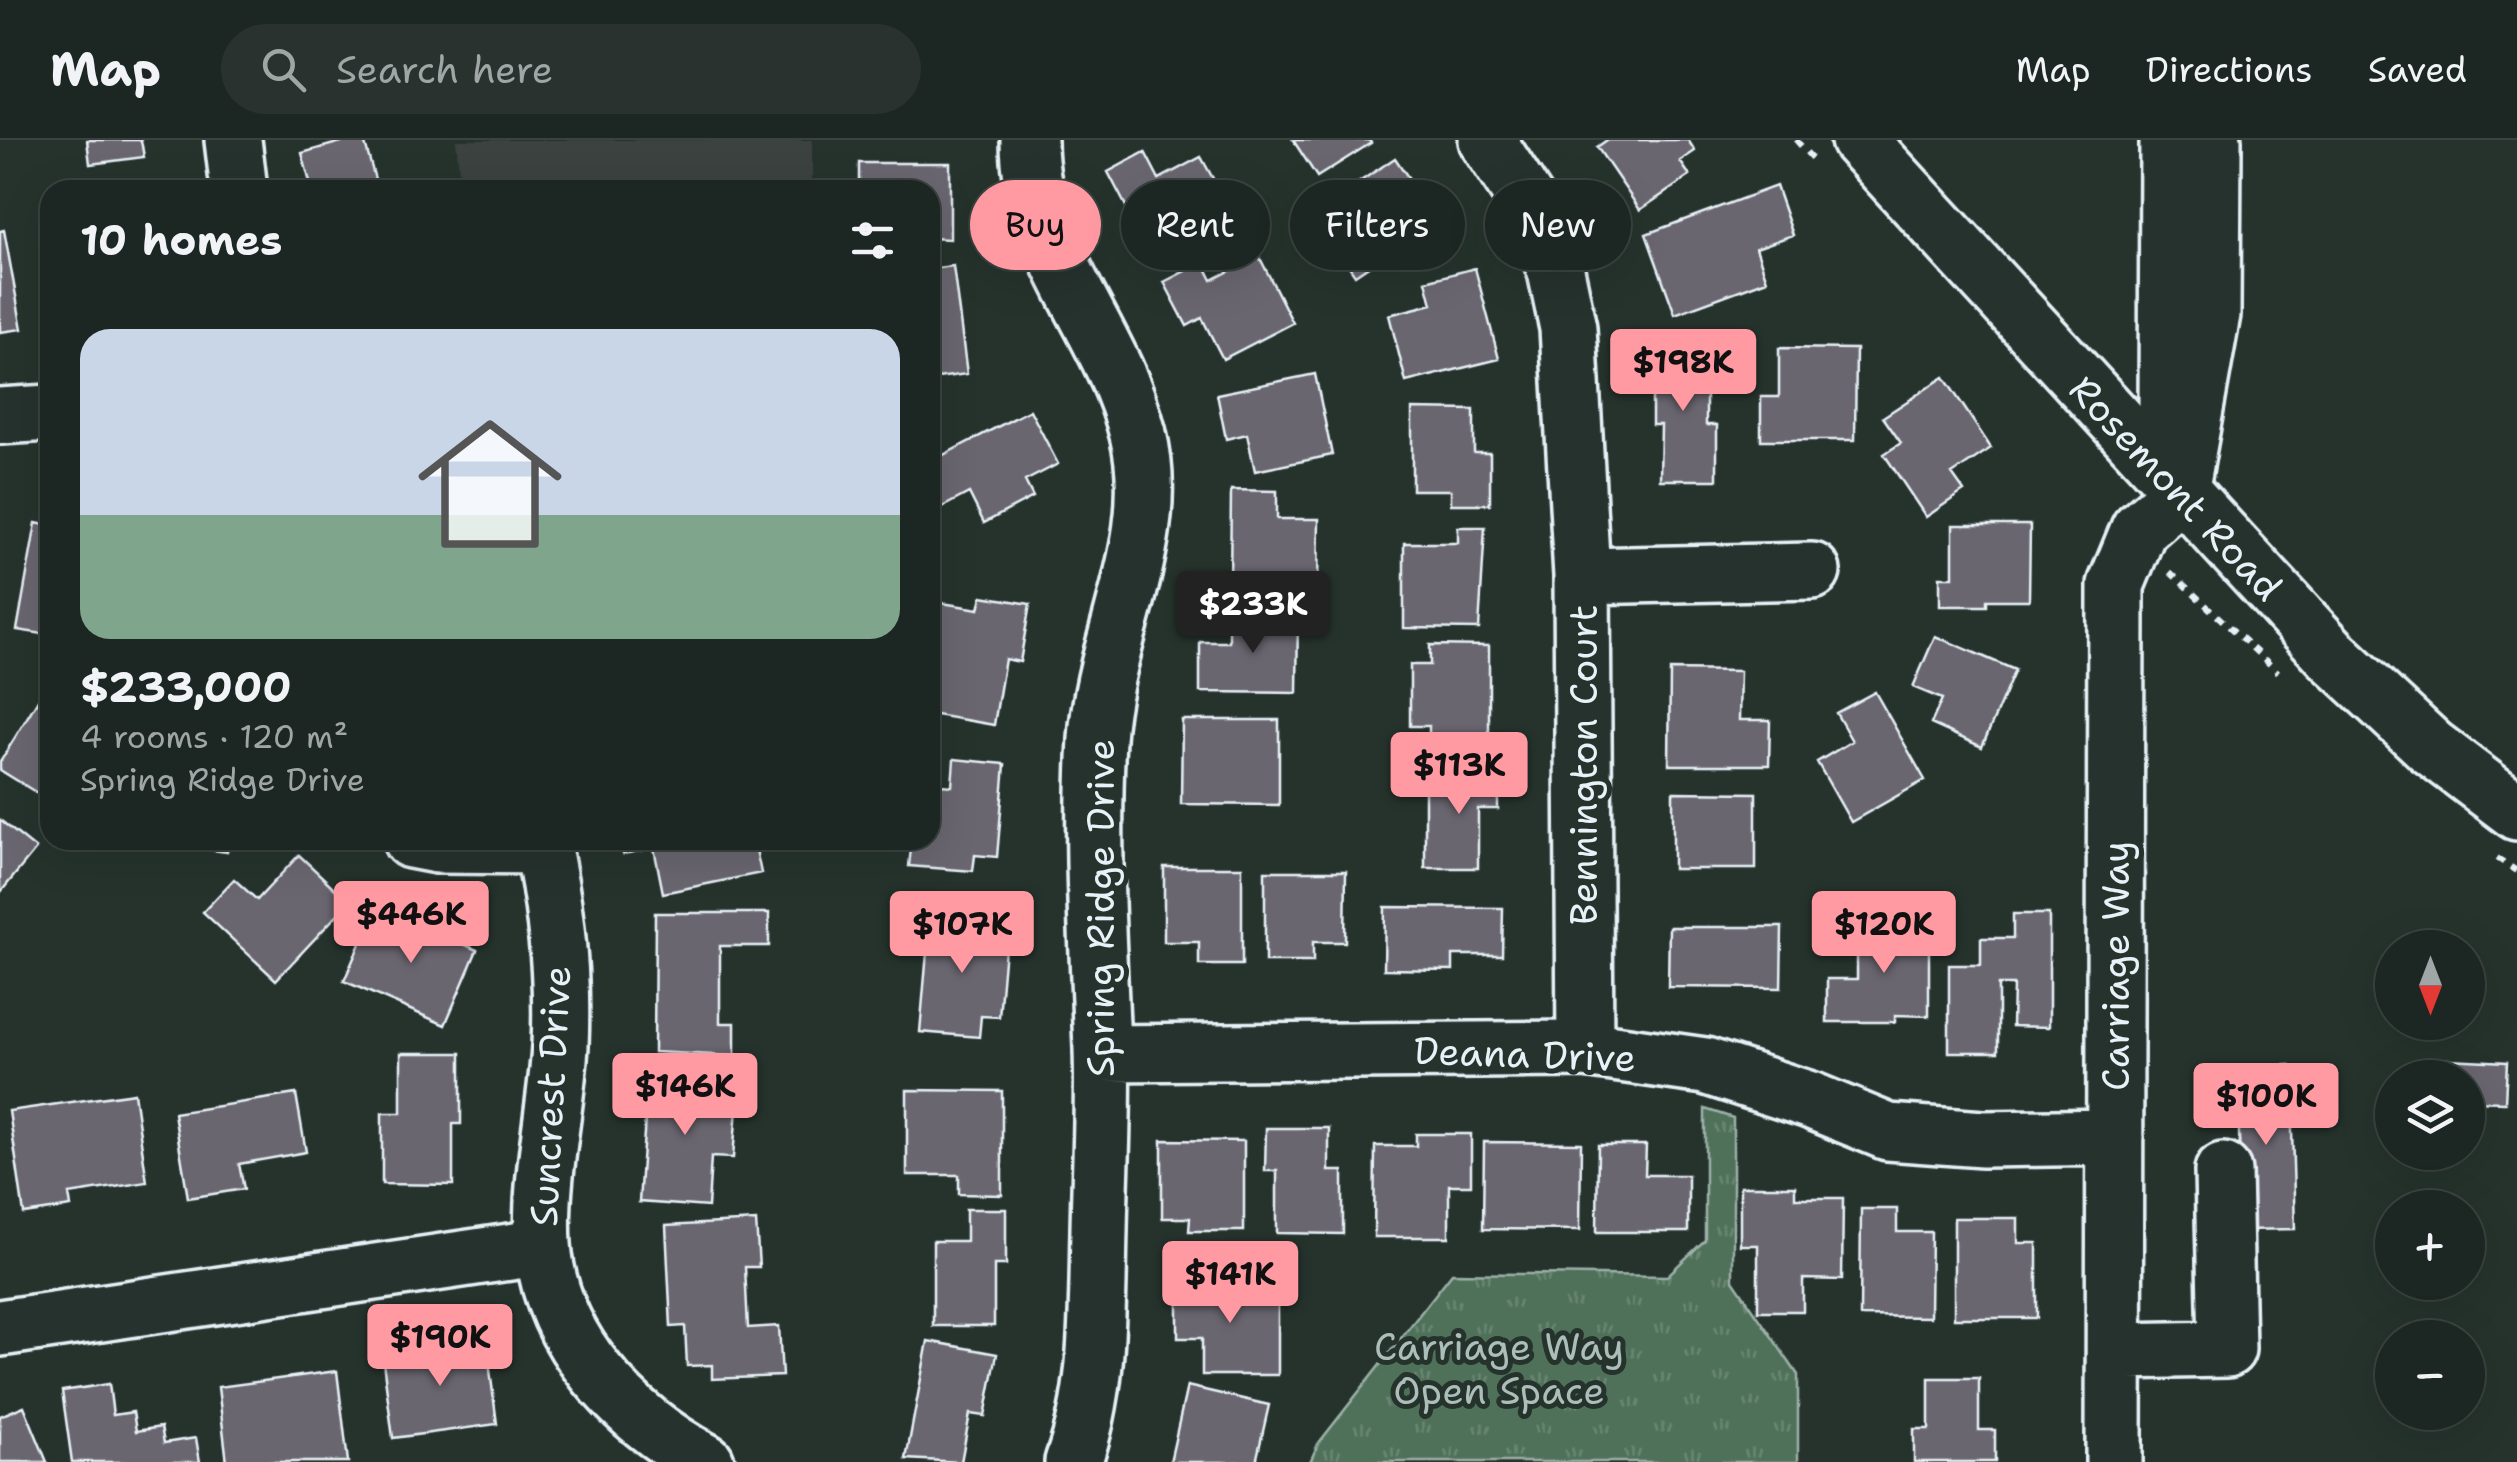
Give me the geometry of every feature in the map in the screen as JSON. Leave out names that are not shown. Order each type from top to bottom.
[{"type":"street","points":[[232,140],[238,180]]},
{"type":"street","name":"Spring Ridge Drive","points":[[1029,140],[1029,182],[1041,226],[1090,317],[1138,436],[1143,504],[1134,570],[1100,688],[1093,890],[1102,1053],[1096,1335],[1086,1427],[1073,1462]]},
{"type":"street","name":"Bennington Court","points":[[1487,140],[1530,208],[1556,271],[1568,328],[1582,576],[1585,1048]]},
{"type":"street","name":"Rosemont Road","points":[[1860,140],[2180,493],[2397,718],[2517,812]]},
{"type":"street","points":[[2168,140],[2167,428],[2180,493]]},
{"type":"street","points":[[2180,493],[2212,314],[2214,140]]},
{"type":"street","points":[[0,416],[40,413]]},
{"type":"street","name":"Carriage Way","points":[[2114,1462],[2116,585],[2139,529],[2180,493]]},
{"type":"street","points":[[1582,576],[1812,571]]},
{"type":"street","name":"Suncrest Drive","points":[[543,850],[553,908],[561,1007],[543,1247],[570,1330],[609,1390],[642,1421],[706,1462]]},
{"type":"street","name":"Deana Drive","points":[[1102,1053],[1585,1048],[1705,1066],[1810,1100],[1888,1132],[1983,1139],[2115,1137]]},
{"type":"street","points":[[2115,1351],[2227,1349],[2223,1170]]},
{"type":"street","points":[[0,1328],[543,1247]]},
{"type":"shaded area","points":[[456,140],[812,140],[812,180],[460,180]]},
{"type":"green space","name":"Carriage Way Open Space","points":[[1705,1109],[1733,1118],[1733,1280],[1798,1375],[1798,1462],[1310,1462],[1318,1444],[1452,1273],[1667,1276],[1705,1240]]},
{"type":"building","points":[[87,140],[141,140],[144,157],[90,164]]},
{"type":"building","points":[[348,140],[364,140],[375,180],[309,180],[302,153]]},
{"type":"building","points":[[1293,140],[1369,140],[1371,143],[1317,177]]},
{"type":"building","points":[[1607,140],[1688,140],[1695,151],[1680,161],[1690,176],[1640,210],[1631,197],[1631,180],[1620,180],[1597,147]]},
{"type":"building","points":[[1145,152],[1159,179],[1201,157],[1214,180],[1121,180],[1121,197],[1108,172]]},
{"type":"building","points":[[1395,158],[1410,180],[1362,180]]},
{"type":"building","points":[[859,163],[950,163],[950,239],[940,238],[940,180],[859,180]]},
{"type":"building","points":[[1776,186],[1793,235],[1756,248],[1767,280],[1675,314],[1646,234]]},
{"type":"building","points":[[4,230],[22,329],[0,332],[0,231]]},
{"type":"building","points":[[953,266],[967,374],[940,378],[940,268]]},
{"type":"building","points":[[1475,268],[1499,359],[1406,382],[1389,315],[1432,304],[1426,281]]},
{"type":"building","points":[[1187,270],[1207,270],[1212,280],[1232,270],[1266,270],[1293,323],[1223,359],[1202,318],[1187,326],[1164,282]]},
{"type":"building","points":[[1652,346],[1706,346],[1706,425],[1717,425],[1717,480],[1660,480],[1661,425],[1652,425]]},
{"type":"building","points":[[1779,348],[1856,349],[1855,440],[1761,440],[1761,397],[1779,397]]},
{"type":"building","points":[[1315,374],[1332,455],[1255,471],[1247,434],[1226,439],[1217,394]]},
{"type":"building","points":[[1944,377],[1991,448],[1952,474],[1964,491],[1926,517],[1884,454],[1901,443],[1883,417]]},
{"type":"building","points":[[1412,409],[1474,410],[1474,453],[1490,453],[1490,504],[1451,504],[1451,490],[1412,490]]},
{"type":"building","points":[[1030,410],[1058,464],[1025,481],[1033,497],[984,523],[969,493],[940,508],[940,457]]},
{"type":"building","points":[[1231,490],[1277,491],[1277,519],[1319,519],[1318,589],[1230,589]]},
{"type":"building","points":[[36,523],[40,524],[40,633],[17,630]]},
{"type":"building","points":[[1953,525],[2030,525],[2029,600],[1987,600],[1987,606],[1940,606],[1940,577],[1953,577]]},
{"type":"building","points":[[1458,527],[1485,527],[1479,629],[1404,628],[1404,543],[1458,543]]},
{"type":"building","points":[[982,596],[1030,604],[1020,662],[1005,659],[994,725],[940,716],[940,603],[979,609]]},
{"type":"building","points":[[1229,612],[1298,613],[1297,693],[1200,692],[1200,642],[1229,642]]},
{"type":"building","points":[[1935,636],[2015,670],[1982,747],[1931,724],[1942,699],[1913,687]]},
{"type":"building","points":[[1430,645],[1489,646],[1489,745],[1429,745],[1429,726],[1410,726],[1410,665],[1430,665]]},
{"type":"building","points":[[1670,670],[1740,671],[1739,720],[1770,720],[1769,765],[1669,765]]},
{"type":"building","points":[[1875,692],[1925,780],[1851,822],[1817,762],[1852,741],[1836,713]]},
{"type":"building","points":[[40,696],[40,795],[0,770],[0,762]]},
{"type":"building","points":[[1182,720],[1279,720],[1279,805],[1181,804]]},
{"type":"building","points":[[954,759],[1005,764],[997,857],[975,855],[973,871],[909,866],[911,850],[940,850],[940,785],[952,786]]},
{"type":"building","points":[[1453,765],[1498,765],[1498,809],[1478,809],[1478,868],[1425,868],[1425,790],[1452,790]]},
{"type":"building","points":[[1673,792],[1756,793],[1756,869],[1673,869]]},
{"type":"building","points":[[0,820],[36,849],[0,893]]},
{"type":"building","points":[[654,850],[756,850],[761,873],[663,893]]},
{"type":"building","points":[[299,855],[349,902],[276,980],[203,912],[234,879],[257,900]]},
{"type":"building","points":[[1164,867],[1242,867],[1242,965],[1199,965],[1199,942],[1164,942]]},
{"type":"building","points":[[1265,871],[1346,871],[1345,942],[1313,942],[1313,962],[1265,962]]},
{"type":"building","points":[[376,906],[477,950],[445,1025],[344,981]]},
{"type":"building","points":[[1385,907],[1503,908],[1502,955],[1453,955],[1453,970],[1384,969]]},
{"type":"building","points":[[655,913],[769,913],[769,946],[720,946],[720,1023],[735,1023],[735,1056],[654,1052]]},
{"type":"building","points":[[2013,914],[2049,914],[2049,1027],[2012,1026],[2013,985],[1998,985],[1998,1052],[1949,1052],[1949,965],[1981,965],[1981,938],[2013,938]]},
{"type":"building","points":[[930,918],[1007,925],[999,1017],[981,1016],[979,1037],[920,1032]]},
{"type":"building","points":[[1857,923],[1929,923],[1929,1016],[1895,1015],[1895,1022],[1827,1022],[1827,979],[1857,979]]},
{"type":"building","points":[[1669,927],[1782,927],[1781,988],[1668,987]]},
{"type":"building","points":[[401,1053],[461,1053],[461,1124],[453,1124],[453,1185],[382,1184],[382,1113],[401,1113]]},
{"type":"building","points":[[2485,1061],[2507,1062],[2505,1102],[2485,1101]]},
{"type":"building","points":[[2290,1065],[2295,1229],[2242,1230],[2237,1067]]},
{"type":"building","points":[[648,1077],[739,1083],[733,1158],[711,1157],[708,1207],[639,1202]]},
{"type":"building","points":[[907,1090],[1002,1091],[1002,1195],[959,1194],[959,1175],[907,1175]]},
{"type":"building","points":[[134,1093],[147,1182],[69,1194],[71,1207],[24,1214],[9,1111]]},
{"type":"building","points":[[296,1094],[306,1152],[239,1164],[244,1189],[188,1198],[174,1113]]},
{"type":"building","points":[[1266,1128],[1329,1128],[1329,1171],[1343,1171],[1343,1234],[1277,1233],[1277,1171],[1265,1171]]},
{"type":"building","points":[[1416,1134],[1471,1134],[1471,1185],[1449,1185],[1449,1237],[1374,1237],[1375,1146],[1416,1146]]},
{"type":"building","points":[[1162,1140],[1244,1141],[1244,1231],[1189,1231],[1190,1218],[1162,1218]]},
{"type":"building","points":[[1484,1142],[1581,1143],[1580,1230],[1483,1229]]},
{"type":"building","points":[[1598,1145],[1646,1145],[1645,1175],[1688,1175],[1688,1232],[1597,1232]]},
{"type":"building","points":[[1740,1186],[1795,1186],[1795,1198],[1843,1198],[1842,1280],[1803,1279],[1803,1311],[1758,1311],[1758,1245],[1740,1245]]},
{"type":"building","points":[[966,1209],[1006,1209],[1006,1265],[994,1265],[994,1326],[933,1326],[933,1241],[966,1241]]},
{"type":"building","points":[[1861,1209],[1897,1209],[1897,1232],[1931,1232],[1930,1317],[1860,1316]]},
{"type":"building","points":[[1954,1218],[2018,1218],[2018,1243],[2037,1243],[2037,1318],[1954,1318]]},
{"type":"building","points":[[756,1221],[759,1267],[745,1267],[748,1328],[779,1326],[782,1376],[712,1379],[712,1365],[687,1366],[685,1326],[671,1327],[666,1226]]},
{"type":"building","points":[[1178,1276],[1225,1276],[1225,1288],[1278,1288],[1278,1375],[1202,1375],[1202,1338],[1178,1338]]},
{"type":"building","points":[[486,1339],[497,1424],[393,1438],[382,1354]]},
{"type":"building","points":[[928,1341],[997,1354],[985,1416],[970,1414],[961,1462],[906,1459]]},
{"type":"building","points":[[337,1371],[348,1462],[227,1462],[218,1387]]},
{"type":"building","points":[[1929,1378],[1979,1378],[1979,1430],[1995,1430],[1995,1462],[1914,1462],[1914,1429],[1929,1429]]},
{"type":"building","points":[[109,1384],[113,1415],[133,1412],[136,1431],[161,1427],[164,1443],[196,1438],[200,1462],[72,1462],[62,1391]]},
{"type":"building","points":[[1187,1386],[1269,1405],[1256,1462],[1170,1462]]},
{"type":"building","points":[[24,1406],[47,1462],[0,1462],[0,1416]]}]
